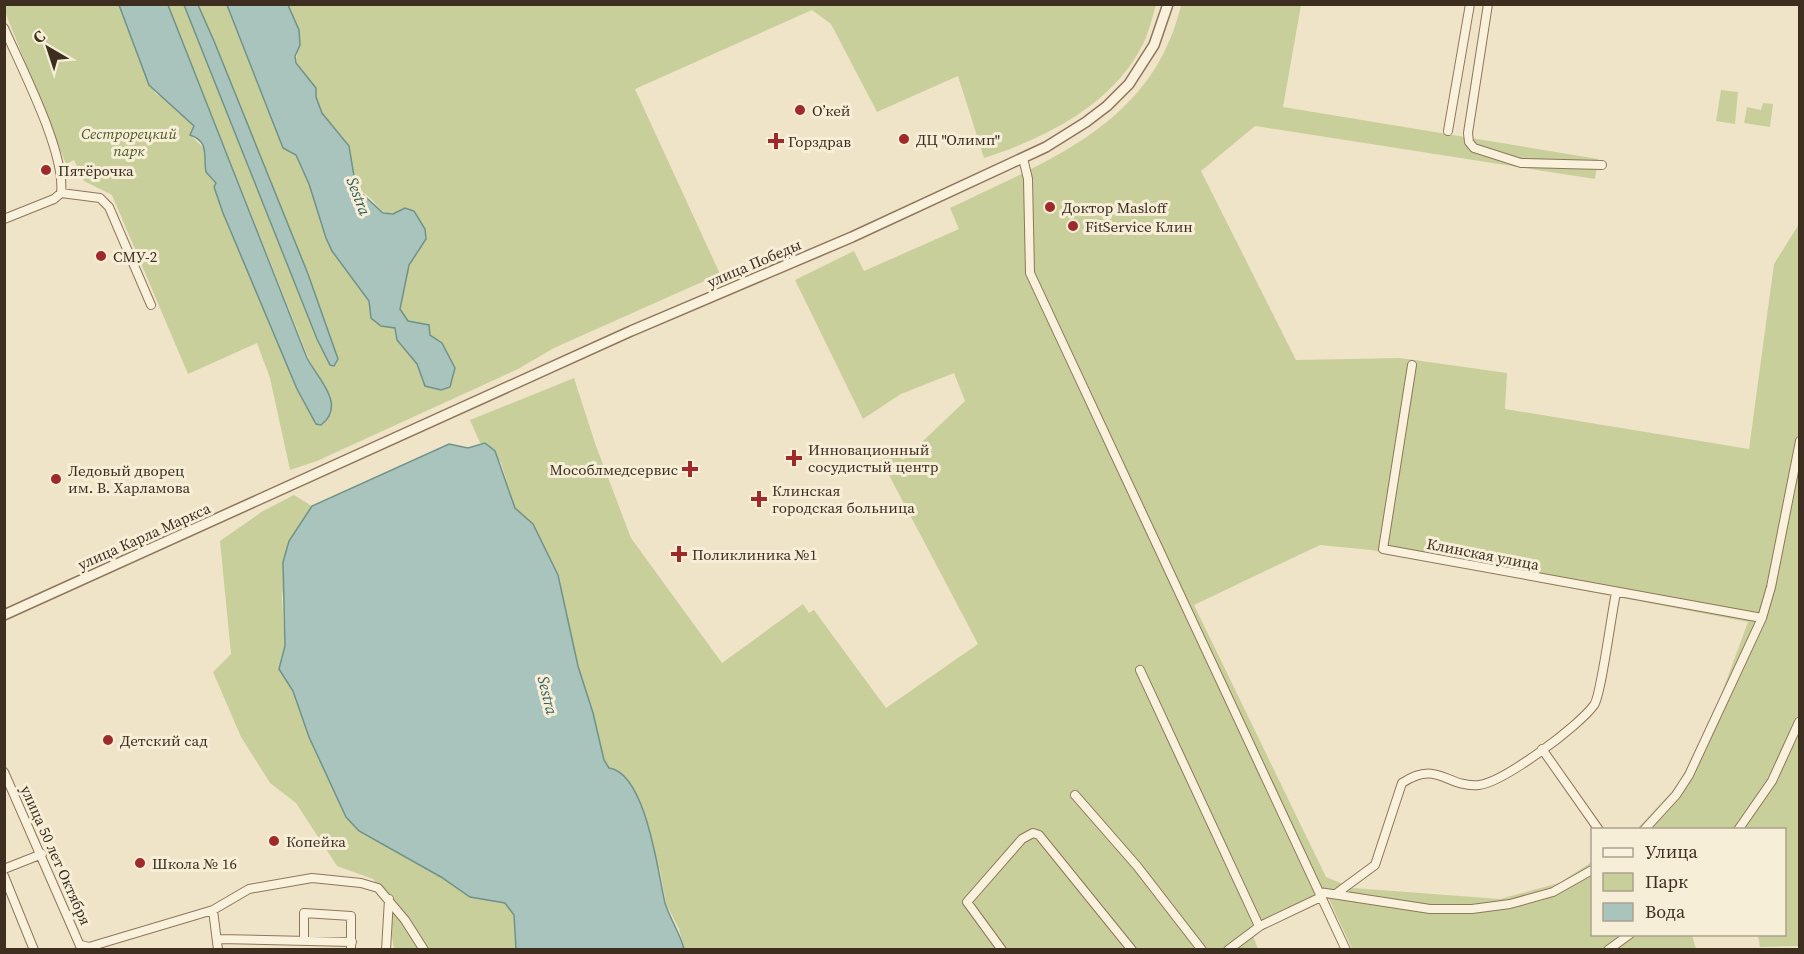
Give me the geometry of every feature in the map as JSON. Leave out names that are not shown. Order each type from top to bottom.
[{"type":"street","name":"улица Победы","points":[[296,484],[641,327],[852,237],[1023,158],[1086,122],[1120,94],[1151,52],[1168,4]]},
{"type":"street","points":[[1448,131],[1470,4]]},
{"type":"street","points":[[1488,4],[1468,134],[1469,142],[1474,148],[1521,163],[1602,165]]},
{"type":"street","points":[[4,28],[59,162],[61,193]]},
{"type":"street","points":[[1023,158],[1028,179],[1030,273],[1346,950]]},
{"type":"street","points":[[4,219],[54,199],[61,193],[100,198],[109,207],[151,305]]},
{"type":"street","name":"Клинская улица","points":[[1412,365],[1383,549],[1762,618]]},
{"type":"street","points":[[1646,828],[1676,795],[1689,775],[1762,618],[1771,587],[1800,441]]},
{"type":"street","name":"улица Карла Маркса","points":[[4,615],[296,484]]},
{"type":"street","points":[[1337,893],[1375,865],[1402,783],[1415,774],[1426,772],[1476,785],[1494,783],[1542,749],[1596,704],[1616,593]]},
{"type":"street","points":[[1140,670],[1259,926]]},
{"type":"street","points":[[1739,828],[1772,782],[1799,722]]},
{"type":"street","points":[[1542,749],[1598,828]]},
{"type":"street","name":"улица 50 лет Октября","points":[[4,772],[81,947]]},
{"type":"street","points":[[1075,795],[1137,866],[1202,950]]},
{"type":"street","points":[[1002,950],[967,902],[1022,839],[1033,833],[1039,835],[1132,950]]},
{"type":"street","points":[[4,869],[42,854]]},
{"type":"street","points":[[1228,950],[1259,926],[1320,894],[1337,893],[1430,909],[1472,909],[1510,904],[1553,892],[1591,871]]},
{"type":"street","points":[[4,876],[34,950]]},
{"type":"street","points":[[81,947],[89,947],[213,910],[249,889],[312,878],[361,883],[378,888],[424,950]]},
{"type":"street","points":[[386,950],[388,899]]},
{"type":"street","points":[[213,910],[218,950]]},
{"type":"street","points":[[218,939],[304,941],[351,946],[351,916],[304,913],[304,941]]},
{"type":"street","points":[[1608,950],[1627,936]]},
{"type":"green space","name":"Сестрорецкий парк","points":[[4,5],[119,5],[155,93],[171,103],[194,126],[190,135],[206,150],[205,165],[217,185],[215,187],[223,213],[297,389],[316,424],[314,372],[168,5],[184,5],[317,339],[330,365],[338,359],[308,274],[198,5],[227,5],[283,148],[296,155],[309,184],[326,238],[369,301],[371,318],[395,328],[396,334],[415,360],[428,387],[441,390],[450,381],[454,368],[449,357],[430,335],[429,325],[408,321],[400,309],[409,265],[414,258],[399,212],[384,212],[356,188],[349,146],[322,113],[315,88],[296,63],[299,30],[288,5],[1156,5],[1149,30],[1130,65],[1096,101],[1075,116],[1030,141],[984,158],[958,76],[877,112],[831,24],[812,10],[635,89],[720,274],[554,348],[518,369],[317,461],[290,470],[270,378],[257,343],[188,374],[112,195],[84,181],[74,160],[66,164]]},
{"type":"green space","points":[[1181,5],[1301,5],[1283,107],[1598,159],[1595,179],[1255,126],[1201,171],[1296,360],[1400,358],[1507,373],[1505,409],[1749,449],[1774,264],[1799,224],[1799,946],[1760,947],[1758,936],[1786,936],[1786,828],[1638,828],[1678,785],[1711,722],[1748,622],[1371,550],[1320,545],[1194,605],[1326,877],[1353,888],[1500,899],[1559,883],[1591,863],[1591,936],[1692,936],[1696,949],[1352,949],[1328,897],[1319,892],[1253,936],[1258,949],[684,949],[679,929],[666,904],[660,870],[604,760],[568,627],[533,524],[515,508],[501,463],[485,443],[480,443],[470,420],[574,378],[596,446],[631,538],[722,663],[803,604],[809,613],[814,610],[886,708],[978,644],[881,460],[895,453],[903,460],[965,401],[954,373],[901,394],[863,419],[795,280],[854,251],[864,271],[959,229],[950,208],[1024,173],[1092,133],[1122,109],[1147,80],[1167,46]]},
{"type":"green space","points":[[1721,90],[1738,92],[1735,124],[1716,121]]},
{"type":"green space","points":[[1763,103],[1773,104],[1770,127],[1744,123],[1747,107],[1761,110]]},
{"type":"green space","points":[[294,495],[312,506],[289,541],[282,598],[285,646],[279,669],[293,691],[309,737],[346,817],[359,831],[441,877],[470,897],[505,903],[514,915],[516,949],[394,949],[385,895],[373,879],[337,866],[296,803],[270,783],[241,737],[213,672],[231,654],[220,541],[263,511]]},
{"type":"water","points":[[119,5],[168,5],[307,358],[328,392],[331,409],[321,425],[316,424],[297,389],[223,213],[214,187],[216,183],[206,172],[201,141],[190,135],[194,126],[149,85]]},
{"type":"water","points":[[184,5],[198,5],[214,41],[308,274],[338,359],[334,366],[330,365],[317,339]]},
{"type":"water","name":"Sestra","points":[[227,5],[288,5],[299,30],[300,45],[295,56],[296,63],[316,88],[316,97],[322,113],[349,146],[356,188],[383,213],[393,214],[405,208],[414,211],[425,229],[426,239],[409,265],[400,309],[408,321],[429,325],[430,335],[442,343],[455,368],[450,387],[441,390],[425,386],[417,364],[397,340],[395,328],[381,326],[371,318],[369,301],[332,251],[326,238],[309,184],[296,155],[283,148]]},
{"type":"water","name":"Sestra","points":[[485,443],[495,451],[515,508],[533,524],[558,575],[578,666],[593,713],[604,760],[609,768],[622,774],[641,805],[654,848],[665,903],[684,949],[516,949],[514,915],[505,903],[470,897],[441,877],[359,831],[346,817],[309,737],[293,691],[279,669],[285,646],[283,562],[289,541],[312,506],[449,444],[468,448]]},
{"type":"place","name":"О’кей","points":[[800,110]]},
{"type":"place","name":"ДЦ \"Олимп\"","points":[[904,139]]},
{"type":"place","name":"Горздрав","points":[[776,141]]},
{"type":"place","name":"Пятёрочка","points":[[46,170]]},
{"type":"place","name":"Доктор Masloff","points":[[1050,207]]},
{"type":"place","name":"FitService Клин","points":[[1073,226]]},
{"type":"place","name":"СМУ-2","points":[[101,256]]},
{"type":"place","name":"Инновационный сосудистый центр","points":[[794,458]]},
{"type":"place","name":"Мособлмедсервис","points":[[690,469]]},
{"type":"place","name":"Ледовый дворец им. В. Харламова","points":[[56,479]]},
{"type":"place","name":"Клинская городская больница","points":[[759,499]]},
{"type":"place","name":"Поликлиника №1","points":[[679,554]]},
{"type":"place","name":"Детский сад","points":[[108,740]]},
{"type":"place","name":"Копейка","points":[[274,841]]},
{"type":"place","name":"Школа № 16","points":[[140,863]]}]
